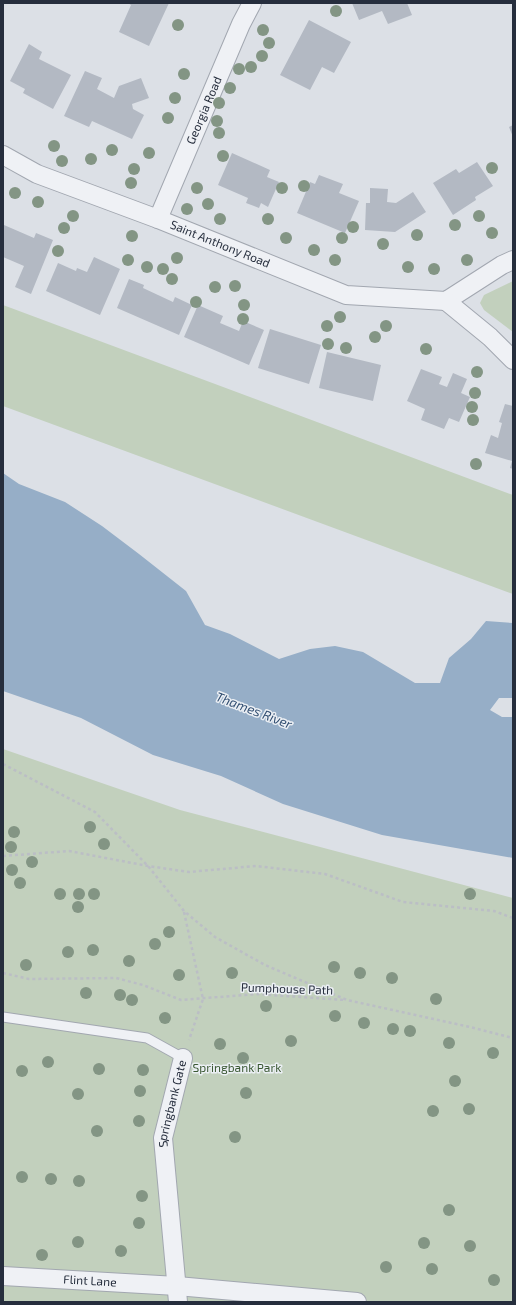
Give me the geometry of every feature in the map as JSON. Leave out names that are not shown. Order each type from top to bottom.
[{"type":"street","name":"Georgia Road","points":[[158,219],[241,24],[252,3]]},
{"type":"street","name":"Saint Anthony Road","points":[[3,155],[37,174],[158,219],[346,295],[446,301]]},
{"type":"street","points":[[513,260],[502,265],[446,301],[490,337],[513,360]]},
{"type":"street","name":"Springbank Gate","points":[[178,1294],[163,1138],[183,1058]]},
{"type":"street","name":"Flint Lane","points":[[3,1276],[178,1294],[357,1302]]},
{"type":"lane","points":[[3,1017],[147,1038],[183,1058]]},
{"type":"path","points":[[3,764],[95,812],[148,866],[184,911],[215,937],[265,965],[347,1000],[513,1038]]},
{"type":"path","points":[[3,856],[69,851],[189,872],[256,866],[325,874],[403,902],[494,911],[513,918]]},
{"type":"path","points":[[184,911],[203,999]]},
{"type":"path","name":"Pumphouse Path","points":[[3,973],[29,979],[116,978],[143,985],[181,1000],[257,994],[347,1000]]},
{"type":"path","name":"Springbank Gate","points":[[183,1058],[203,999]]},
{"type":"green space","points":[[513,281],[513,332],[484,310],[480,303],[484,295]]},
{"type":"green space","points":[[3,305],[513,495],[513,594],[3,406]]},
{"type":"green space","name":"Springbank Park","points":[[3,749],[180,810],[513,898],[513,1302],[3,1302]]},
{"type":"water","name":"Thames River","points":[[3,473],[19,484],[65,502],[102,526],[186,591],[205,625],[230,634],[279,659],[310,649],[335,646],[363,652],[415,683],[440,683],[449,658],[471,639],[486,621],[513,623],[513,698],[499,698],[490,710],[502,717],[513,717],[513,858],[382,835],[283,804],[221,776],[153,755],[81,718],[3,691]]},
{"type":"building","points":[[128,3],[169,3],[149,46],[119,32],[131,5]]},
{"type":"building","points":[[352,3],[407,3],[412,15],[388,24],[382,11],[359,20]]},
{"type":"building","points":[[309,20],[351,42],[334,73],[322,67],[310,90],[280,75]]},
{"type":"building","points":[[29,44],[42,52],[39,59],[71,75],[53,109],[23,93],[25,89],[10,81]]},
{"type":"building","points":[[85,71],[102,78],[97,89],[114,98],[119,86],[141,78],[149,98],[132,104],[133,109],[144,115],[132,139],[92,121],[89,127],[64,116]]},
{"type":"building","points":[[513,125],[513,137],[509,127]]},
{"type":"building","points":[[232,153],[270,170],[267,177],[279,182],[268,207],[261,203],[259,208],[246,203],[248,198],[218,185]]},
{"type":"building","points":[[477,162],[493,186],[475,197],[476,200],[453,215],[433,183],[456,169],[459,173]]},
{"type":"building","points":[[319,175],[343,184],[339,193],[359,201],[345,233],[297,213],[310,182],[315,184]]},
{"type":"building","points":[[370,188],[388,189],[387,202],[396,203],[413,192],[426,212],[395,232],[365,230],[366,203],[370,203]]},
{"type":"building","points":[[4,225],[34,238],[36,233],[53,240],[31,294],[15,287],[24,266],[3,257]]},
{"type":"building","points":[[94,257],[120,269],[100,315],[46,291],[58,263],[76,271],[77,268],[87,272]]},
{"type":"building","points":[[129,279],[144,285],[143,288],[173,302],[175,297],[192,305],[179,335],[117,308]]},
{"type":"building","points":[[198,305],[223,316],[220,323],[239,331],[243,321],[264,330],[249,365],[184,337]]},
{"type":"building","points":[[270,329],[321,345],[309,384],[258,368]]},
{"type":"building","points":[[327,352],[381,365],[373,401],[319,388]]},
{"type":"building","points":[[421,369],[442,377],[439,384],[447,387],[453,373],[467,379],[461,393],[470,397],[459,422],[449,418],[444,429],[421,420],[425,409],[407,401]]},
{"type":"building","points":[[505,404],[513,406],[513,469],[510,468],[512,461],[485,453],[491,435],[498,438],[502,423],[499,422]]}]
